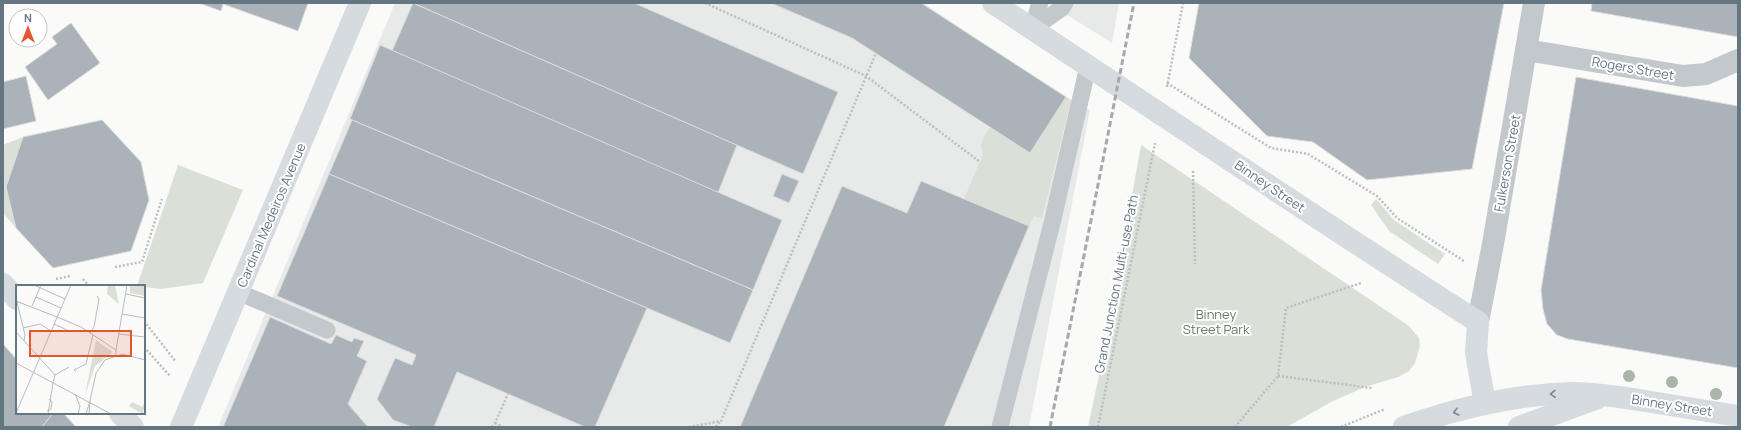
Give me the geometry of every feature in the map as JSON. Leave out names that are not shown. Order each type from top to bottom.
[{"type":"main road","name":"Cardinal Medeiros Avenue","points":[[181,427],[360,3]]},
{"type":"main road","name":"Binney Street","points":[[994,3],[1478,322]]},
{"type":"main road","points":[[3,284],[16,298]]},
{"type":"main road","points":[[1478,322],[1476,344],[1485,404]]},
{"type":"main road","name":"Binney Street","points":[[1404,427],[1427,419],[1485,404],[1533,395],[1575,393],[1606,395],[1738,416]]},
{"type":"main road","points":[[1519,427],[1606,395]]},
{"type":"main road","points":[[121,414],[133,427]]},
{"type":"street","name":"Fulkerson Street","points":[[1478,322],[1534,3]]},
{"type":"street","name":"Rogers Street","points":[[1526,50],[1683,76],[1706,74],[1738,60]]},
{"type":"lane","points":[[1032,29],[1040,3]]},
{"type":"lane","points":[[1032,29],[1062,8],[1065,3]]},
{"type":"lane","points":[[1000,427],[1053,219],[1088,66]]},
{"type":"lane","points":[[238,292],[328,330]]},
{"type":"path","points":[[705,3],[866,76],[980,162]]},
{"type":"path","points":[[1183,3],[1167,83],[1271,148],[1308,154],[1377,196],[1398,218],[1487,276]]},
{"type":"path","points":[[716,427],[721,421],[876,53]]},
{"type":"path","name":"Grand Junction Multi-use Path","points":[[1098,427],[1154,145]]},
{"type":"path","points":[[1193,171],[1195,264]]},
{"type":"path","points":[[115,267],[142,262],[162,199]]},
{"type":"path","points":[[56,279],[70,276]]},
{"type":"path","points":[[83,279],[88,285]]},
{"type":"path","points":[[1235,427],[1278,376],[1286,308],[1361,283]]},
{"type":"path","points":[[145,322],[176,362]]},
{"type":"path","points":[[145,348],[170,376]]},
{"type":"path","points":[[1278,376],[1372,388]]},
{"type":"path","points":[[492,427],[496,423],[508,394]]},
{"type":"path","points":[[689,427],[721,421]]},
{"type":"path","points":[[496,423],[503,427]]},
{"type":"shaded area","points":[[395,3],[923,3],[1062,95],[1090,110],[1029,427],[218,427]]},
{"type":"shaded area","points":[[1048,3],[1119,3],[1112,43]]},
{"type":"green space","points":[[1066,97],[1071,100],[1042,218],[1034,216],[1029,226],[964,199],[983,155],[981,145],[982,141],[990,127],[1030,153]]},
{"type":"green space","points":[[23,137],[6,187],[16,228],[3,213],[3,145]]},
{"type":"green space","name":"Binney Street Park","points":[[1141,145],[1409,326],[1419,338],[1420,346],[1415,363],[1409,371],[1398,377],[1365,387],[1331,402],[1287,427],[1088,427],[1104,352]]},
{"type":"green space","points":[[178,165],[243,190],[203,283],[161,289],[145,287],[145,285],[137,285]]},
{"type":"green space","points":[[1376,199],[1394,220],[1445,254],[1438,264],[1389,231],[1371,205]]},
{"type":"building","points":[[199,3],[308,3],[298,31],[223,4],[221,11]]},
{"type":"building","points":[[413,3],[737,145],[718,193],[392,51]]},
{"type":"building","points":[[413,3],[634,3],[838,92],[803,174]]},
{"type":"building","points":[[771,3],[921,3],[1066,97],[1030,153],[852,38]]},
{"type":"building","points":[[1199,3],[1504,3],[1472,169],[1367,180],[1313,142],[1267,136],[1189,58]]},
{"type":"building","points":[[1592,3],[1738,3],[1738,37],[1591,11]]},
{"type":"building","points":[[71,23],[100,63],[48,100],[25,67],[57,44],[52,37]]},
{"type":"building","points":[[380,45],[782,220],[753,290],[350,119]]},
{"type":"building","points":[[26,76],[36,121],[3,129],[3,82]]},
{"type":"building","points":[[1576,77],[1738,106],[1738,368],[1568,339],[1557,335],[1547,324],[1543,309],[1541,290]]},
{"type":"building","points":[[102,120],[141,162],[149,200],[131,251],[53,268],[16,228],[6,187],[23,137]]},
{"type":"building","points":[[352,120],[753,290],[730,343],[329,174]]},
{"type":"building","points":[[329,174],[647,308],[595,427],[585,427],[457,372],[434,427],[412,427],[393,420],[377,399],[395,358],[412,365],[416,355],[277,296]]},
{"type":"building","points":[[782,174],[799,181],[789,203],[773,196]]},
{"type":"building","points":[[921,181],[1029,226],[944,427],[740,427],[842,186],[907,213]]},
{"type":"building","points":[[270,317],[331,344],[336,335],[352,342],[354,338],[364,341],[357,356],[367,361],[348,404],[368,427],[223,427]]},
{"type":"building","points":[[3,344],[16,359],[16,414],[52,414],[42,427],[3,427]]},
{"type":"building","points":[[52,414],[64,414],[76,427],[42,427]]},
{"type":"railway","points":[[1050,427],[1134,3]]}]
